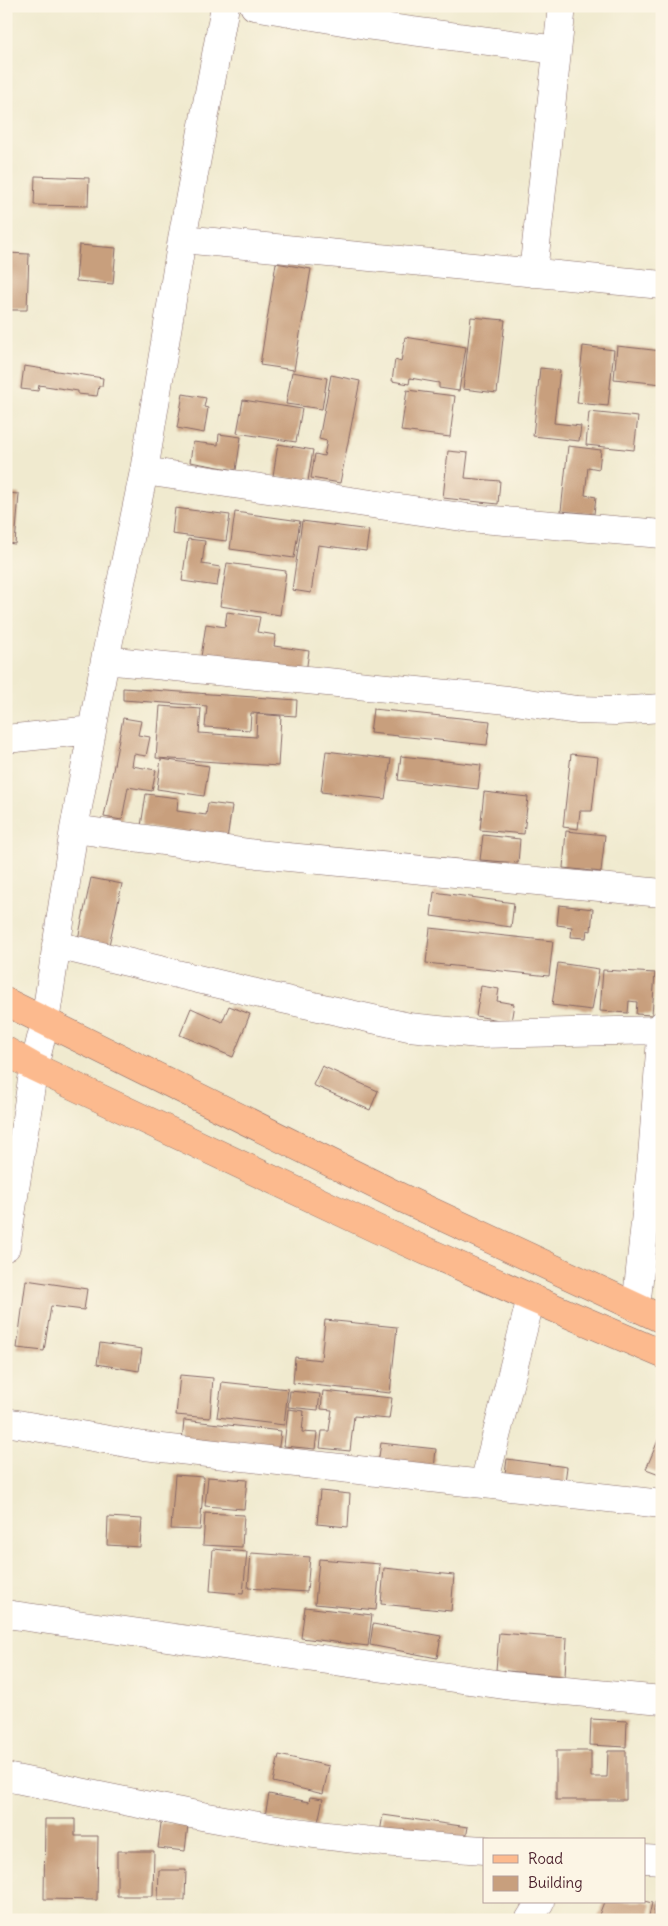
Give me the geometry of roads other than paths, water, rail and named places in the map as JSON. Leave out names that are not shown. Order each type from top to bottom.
[{"type":"main road","points":[[6,1002],[402,1198],[662,1319]]},
{"type":"main road","points":[[6,1051],[34,1067],[377,1229],[662,1354]]},
{"type":"street","points":[[6,1247],[13,1168],[45,1022],[74,829],[105,660],[144,471],[182,240],[225,6]]},
{"type":"street","points":[[254,6],[367,16],[558,50]]},
{"type":"street","points":[[533,273],[562,6]]},
{"type":"street","points":[[182,240],[662,285]]},
{"type":"street","points":[[144,471],[469,518],[662,534]]},
{"type":"street","points":[[105,660],[508,700],[577,710],[616,711],[662,708]]},
{"type":"street","points":[[6,738],[92,730]]},
{"type":"street","points":[[74,829],[257,854],[662,893]]},
{"type":"street","points":[[56,946],[408,1027],[478,1034],[662,1030]]},
{"type":"street","points":[[636,1308],[657,1157],[662,1025]]},
{"type":"street","points":[[484,1484],[531,1298]]},
{"type":"street","points":[[6,1422],[144,1446],[662,1504]]},
{"type":"street","points":[[6,1614],[511,1686],[662,1700]]},
{"type":"street","points":[[6,1777],[237,1823],[294,1832],[424,1847],[483,1850]]},
{"type":"street","points":[[646,1859],[662,1860]]},
{"type":"street","points":[[529,1920],[539,1904]]}]
